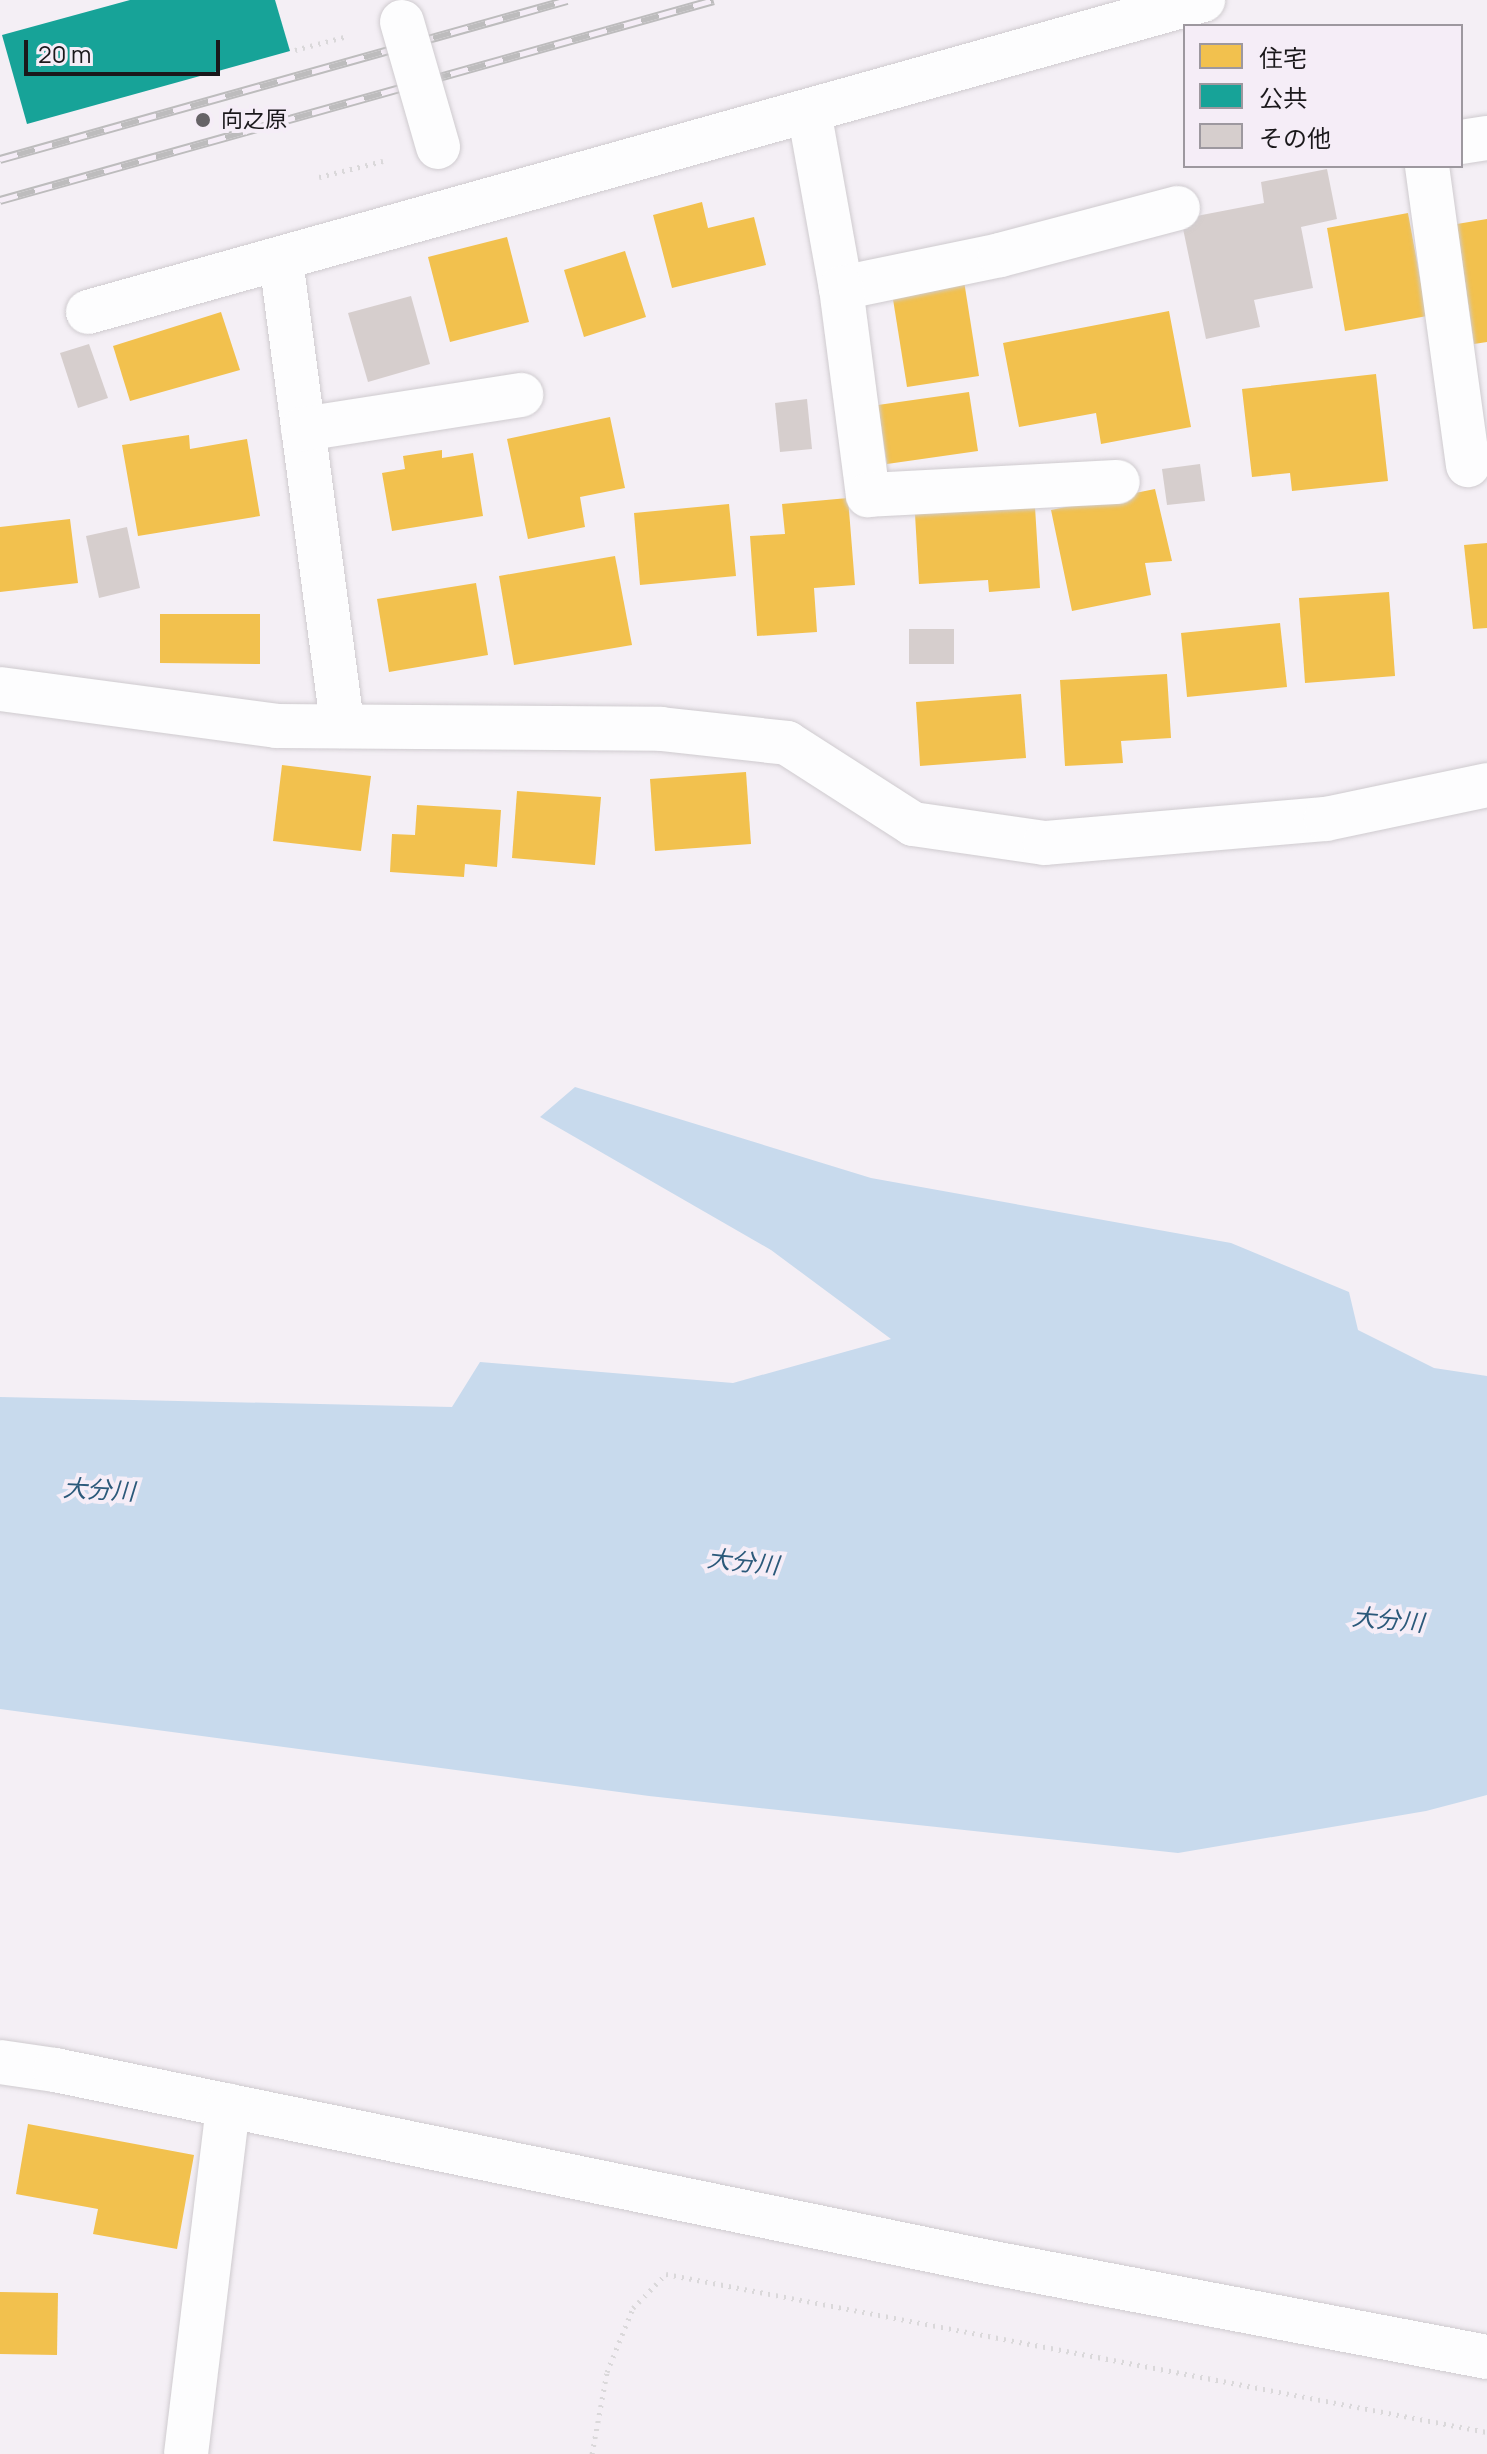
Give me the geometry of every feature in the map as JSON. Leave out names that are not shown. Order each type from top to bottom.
[{"type":"street","points":[[88,312],[1203,0]]},
{"type":"street","points":[[402,22],[438,147]]},
{"type":"street","points":[[809,111],[841,288],[868,495],[1118,482]]},
{"type":"street","points":[[1463,142],[1487,138]]},
{"type":"street","points":[[1427,168],[1468,465]]},
{"type":"street","points":[[841,288],[1000,255],[1178,208]]},
{"type":"street","points":[[281,260],[342,726]]},
{"type":"street","points":[[303,429],[521,395]]},
{"type":"street","points":[[0,689],[276,726],[661,729],[787,743],[913,824],[1045,843],[1326,819],[1487,785]]},
{"type":"street","points":[[0,2062],[988,2262],[1487,2357]]},
{"type":"street","points":[[186,2454],[228,2106]]},
{"type":"path","points":[[319,177],[438,147]]},
{"type":"path","points":[[592,2454],[607,2372],[633,2308],[666,2274],[1487,2432]]},
{"type":"water","name":"大分川","points":[[575,1087],[871,1178],[1231,1243],[1349,1292],[1358,1330],[1434,1368],[1487,1376],[1487,1795],[1426,1811],[1178,1853],[649,1796],[0,1709],[0,1397],[452,1407],[480,1362],[733,1383],[891,1339],[771,1250],[540,1117]]},
{"type":"building: 住宅","points":[[702,202],[708,228],[754,217],[766,265],[672,288],[653,215]]},
{"type":"building: 住宅","points":[[1408,213],[1427,316],[1345,331],[1327,228]]},
{"type":"building: 住宅","points":[[1487,219],[1487,342],[1474,344],[1457,224]]},
{"type":"building: 住宅","points":[[507,237],[529,322],[450,342],[428,257]]},
{"type":"building: 住宅","points":[[625,251],[646,317],[584,337],[564,270]]},
{"type":"building: 住宅","points":[[964,281],[979,376],[907,387],[892,293]]},
{"type":"building: 住宅","points":[[1169,311],[1191,427],[1101,444],[1096,413],[1019,427],[1003,343]]},
{"type":"building: 住宅","points":[[221,312],[240,370],[130,401],[113,346]]},
{"type":"building: 住宅","points":[[1376,374],[1388,481],[1292,491],[1290,473],[1252,477],[1242,389]]},
{"type":"building: 住宅","points":[[969,392],[978,451],[887,464],[878,405]]},
{"type":"building: 住宅","points":[[610,417],[625,488],[580,497],[585,527],[528,539],[507,439]]},
{"type":"building: 住宅","points":[[189,435],[190,449],[247,439],[260,516],[138,536],[122,445]]},
{"type":"building: 住宅","points":[[442,450],[442,458],[473,453],[483,516],[392,531],[382,473],[405,469],[403,456]]},
{"type":"building: 住宅","points":[[1155,489],[1172,561],[1145,563],[1151,595],[1072,611],[1051,510]]},
{"type":"building: 住宅","points":[[848,498],[855,585],[814,588],[817,632],[757,636],[750,536],[785,534],[782,504]]},
{"type":"building: 住宅","points":[[729,504],[736,576],[640,585],[634,513]]},
{"type":"building: 住宅","points":[[1035,507],[1040,588],[989,592],[988,580],[919,584],[915,514]]},
{"type":"building: 住宅","points":[[70,519],[78,583],[0,592],[0,527]]},
{"type":"building: 住宅","points":[[1487,543],[1487,628],[1473,629],[1464,545]]},
{"type":"building: 住宅","points":[[615,556],[632,645],[514,665],[499,576]]},
{"type":"building: 住宅","points":[[476,583],[488,655],[389,672],[377,599]]},
{"type":"building: 住宅","points":[[1389,592],[1395,676],[1305,683],[1299,598]]},
{"type":"building: 住宅","points":[[160,614],[260,614],[260,664],[160,663]]},
{"type":"building: 住宅","points":[[1280,623],[1287,687],[1187,697],[1181,633]]},
{"type":"building: 住宅","points":[[1167,674],[1171,738],[1121,741],[1123,763],[1065,766],[1060,680]]},
{"type":"building: 住宅","points":[[1021,694],[1026,758],[920,766],[916,702]]},
{"type":"building: 住宅","points":[[282,765],[371,776],[361,851],[273,841]]},
{"type":"building: 住宅","points":[[746,772],[751,844],[655,851],[650,779]]},
{"type":"building: 住宅","points":[[517,791],[601,797],[595,865],[512,858]]},
{"type":"building: 住宅","points":[[417,805],[501,810],[497,867],[465,864],[464,877],[390,872],[392,834],[415,835]]},
{"type":"building: 住宅","points":[[28,2124],[194,2155],[177,2249],[93,2234],[98,2209],[16,2194]]},
{"type":"building: 住宅","points":[[0,2292],[58,2293],[57,2355],[0,2354]]},
{"type":"building: 公共","name":"向之原","points":[[130,0],[275,0],[290,51],[27,124],[2,35]]},
{"type":"building: その他","points":[[1327,169],[1337,219],[1301,227],[1313,288],[1254,300],[1260,327],[1206,339],[1181,219],[1264,203],[1261,182]]},
{"type":"building: その他","points":[[411,296],[430,364],[368,382],[348,313]]},
{"type":"building: その他","points":[[89,344],[108,398],[78,408],[60,353]]},
{"type":"building: その他","points":[[807,399],[812,449],[780,452],[775,403]]},
{"type":"building: その他","points":[[1200,464],[1205,501],[1167,505],[1162,469]]},
{"type":"building: その他","points":[[127,527],[140,588],[99,598],[86,536]]},
{"type":"building: その他","points":[[909,629],[954,629],[954,664],[909,664]]},
{"type":"railway","points":[[0,159],[567,0]]},
{"type":"railway","points":[[0,200],[714,0]]},
{"type":"place","name":"向之原","points":[[203,120]]}]
